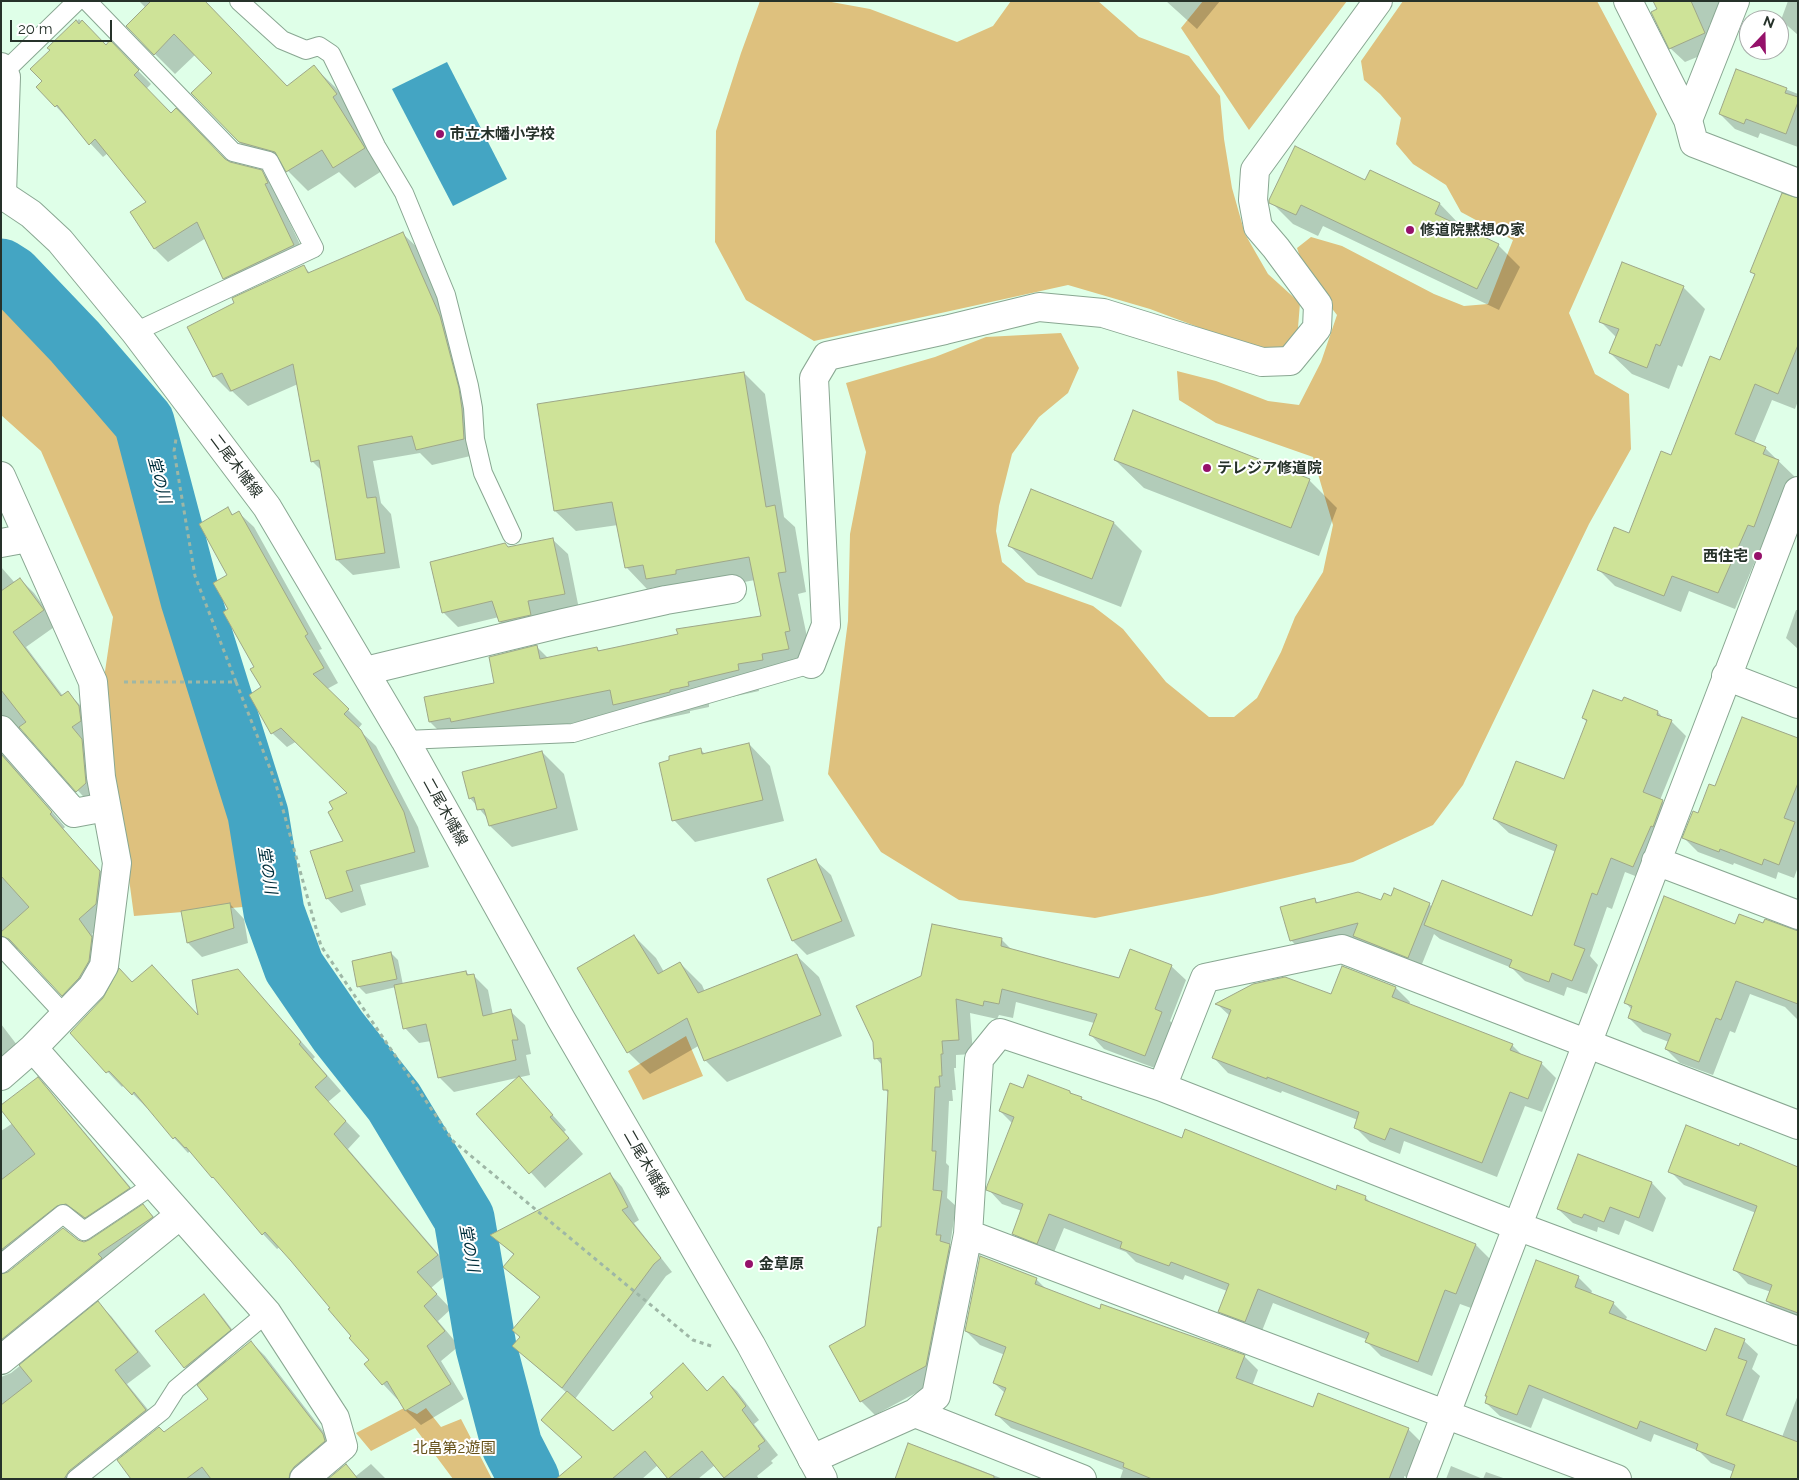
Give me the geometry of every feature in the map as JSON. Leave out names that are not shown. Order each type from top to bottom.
[{"type":"street","points":[[811,664],[826,625],[814,378],[827,356],[1039,307],[1103,313],[1262,362],[1290,361],[1317,328],[1318,306],[1276,248],[1258,227],[1253,200],[1255,170],[1378,1]]},
{"type":"street","points":[[1628,1],[1688,120],[1694,143],[1798,183]]},
{"type":"street","points":[[1688,120],[1735,1]]},
{"type":"street","points":[[2,194],[6,77],[3,70]]},
{"type":"street","name":"二尾木幡線","points":[[2,194],[32,214],[60,241],[135,332],[267,507],[405,740],[561,1019],[751,1346],[818,1469]]},
{"type":"street","points":[[1,476],[93,682],[101,777],[117,863],[104,966],[92,987],[33,1048],[1,1076]]},
{"type":"street","points":[[1421,1479],[1798,491]]},
{"type":"street","points":[[1,543],[28,538]]},
{"type":"street","points":[[365,671],[563,623],[666,600],[732,589]]},
{"type":"street","points":[[1726,676],[1798,704]]},
{"type":"street","points":[[1,730],[74,813],[106,807]]},
{"type":"street","points":[[1656,861],[1798,915]]},
{"type":"street","points":[[1162,1087],[1206,978],[1342,949],[1798,1125]]},
{"type":"street","points":[[818,1469],[915,1413],[936,1396],[968,1234],[979,1059],[1000,1033],[1162,1087],[1517,1226],[1798,1331]]},
{"type":"street","points":[[33,1048],[267,1313],[335,1418],[343,1446],[304,1479]]},
{"type":"street","points":[[1,1360],[180,1215]]},
{"type":"street","points":[[968,1234],[1617,1479]]},
{"type":"street","points":[[915,1413],[1082,1479]]},
{"type":"lane","points":[[3,70],[77,1]]},
{"type":"lane","points":[[87,1],[233,152],[269,161],[314,248],[135,332]]},
{"type":"lane","points":[[239,1],[282,40],[306,50],[319,46],[331,54],[376,146],[404,193],[446,295],[469,386],[475,439],[483,473],[512,535]]},
{"type":"lane","points":[[405,740],[573,733],[811,664]]},
{"type":"lane","points":[[1,946],[65,1015]]},
{"type":"lane","points":[[1,1264],[63,1214],[84,1231],[153,1185]]},
{"type":"lane","points":[[76,1479],[162,1411],[176,1389],[267,1313]]},
{"type":"path","points":[[184,397],[174,451],[195,576],[275,781],[321,946],[453,1141],[693,1340],[720,1349]]},
{"type":"path","points":[[93,682],[236,682]]},
{"type":"green space","points":[[760,1],[826,1],[870,9],[957,42],[993,26],[1011,1],[1098,1],[1139,37],[1189,56],[1220,96],[1224,139],[1232,188],[1245,234],[1268,274],[1300,303],[1297,340],[1270,354],[1150,309],[1068,285],[814,341],[746,300],[715,242],[716,131]]},
{"type":"green space","points":[[1203,1],[1347,1],[1249,130],[1181,28]]},
{"type":"green space","points":[[1403,1],[1597,1],[1657,114],[1569,313],[1595,374],[1629,394],[1631,449],[1589,524],[1463,785],[1433,825],[1353,862],[1212,895],[1095,918],[959,900],[881,852],[828,774],[848,621],[850,534],[866,452],[846,383],[935,357],[986,337],[1061,333],[1079,368],[1068,393],[1039,417],[1012,454],[999,506],[996,531],[1002,562],[1026,582],[1093,606],[1123,629],[1166,682],[1209,717],[1234,717],[1257,698],[1281,652],[1295,617],[1323,572],[1333,525],[1313,457],[1216,423],[1179,400],[1177,371],[1216,381],[1268,401],[1299,405],[1321,362],[1337,315],[1306,275],[1297,248],[1311,237],[1342,246],[1434,294],[1464,306],[1488,304],[1513,240],[1461,212],[1446,185],[1413,164],[1396,144],[1401,118],[1380,94],[1364,80],[1361,61]]},
{"type":"green space","points":[[1,287],[127,433],[244,813],[255,906],[134,916],[103,685],[113,617],[41,451],[1,415]]},
{"type":"green space","points":[[686,1036],[703,1076],[643,1100],[628,1071]]},
{"type":"green space","name":"北畠第2遊園","points":[[404,1408],[417,1414],[426,1408],[441,1427],[461,1419],[492,1479],[453,1479],[415,1428],[371,1451],[356,1433]]},
{"type":"water","points":[[447,62],[507,179],[453,206],[392,89]]},
{"type":"building","points":[[151,1],[205,1],[287,86],[314,65],[337,94],[333,97],[365,148],[333,168],[322,150],[286,172],[275,152],[239,142],[191,93],[212,73],[174,34],[154,55],[126,26]]},
{"type":"building","points":[[1653,1],[1691,1],[1705,33],[1669,49],[1651,12],[1657,9]]},
{"type":"building","points":[[76,20],[79,24],[82,20],[106,45],[110,40],[139,70],[134,75],[171,113],[176,108],[225,159],[262,170],[268,183],[265,184],[294,245],[223,279],[197,222],[154,249],[130,212],[146,202],[95,139],[89,145],[57,105],[55,107],[36,87],[42,81],[30,69],[50,50],[47,48]]},
{"type":"building","points":[[1736,69],[1787,88],[1785,93],[1798,97],[1798,102],[1786,134],[1746,119],[1744,124],[1719,114]]},
{"type":"building","name":"修道院黙想の家","points":[[1295,146],[1365,180],[1370,170],[1440,203],[1435,214],[1499,244],[1477,289],[1301,205],[1296,215],[1269,203]]},
{"type":"building","points":[[1782,193],[1798,198],[1798,345],[1778,394],[1755,384],[1735,434],[1766,447],[1763,454],[1779,460],[1754,527],[1748,525],[1718,593],[1672,576],[1664,596],[1597,570],[1614,527],[1629,533],[1661,451],[1671,455],[1710,356],[1720,360],[1755,274],[1750,272]]},
{"type":"building","points":[[403,232],[440,316],[459,388],[464,439],[416,450],[412,436],[358,446],[367,498],[376,497],[385,553],[336,560],[319,460],[311,462],[293,364],[231,391],[222,373],[213,377],[187,327],[234,303],[232,298],[304,265],[308,273]]},
{"type":"building","points":[[1622,262],[1684,286],[1660,346],[1656,344],[1647,368],[1609,353],[1619,329],[1599,322]]},
{"type":"building","points":[[744,372],[766,507],[775,505],[786,572],[778,573],[790,631],[785,632],[789,649],[762,654],[763,660],[738,664],[739,670],[688,682],[689,686],[613,705],[610,690],[451,722],[450,718],[429,722],[424,697],[494,683],[489,657],[537,645],[540,659],[597,647],[598,651],[678,634],[676,629],[761,616],[749,557],[676,570],[676,574],[646,579],[643,565],[625,568],[612,502],[554,511],[537,404]]},
{"type":"building","points":[[1133,410],[1310,479],[1291,528],[1114,460]]},
{"type":"building","points":[[1031,489],[1114,522],[1092,579],[1008,546]]},
{"type":"building","points":[[228,507],[232,515],[239,511],[308,634],[305,636],[324,668],[313,674],[349,709],[344,714],[361,730],[404,812],[415,852],[346,871],[353,891],[326,899],[310,851],[343,841],[328,812],[333,809],[329,802],[347,793],[281,728],[271,734],[249,695],[261,687],[250,669],[254,667],[223,612],[228,609],[213,583],[227,575],[199,524]]},
{"type":"building","points":[[553,538],[565,594],[528,601],[531,615],[499,622],[492,601],[442,613],[430,562],[505,543],[508,547]]},
{"type":"building","points":[[20,578],[44,610],[13,632],[61,696],[68,691],[79,706],[81,721],[72,727],[82,739],[86,783],[76,792],[19,727],[26,722],[1,690],[1,591]]},
{"type":"building","points":[[1593,690],[1622,701],[1624,697],[1658,711],[1657,715],[1672,720],[1643,792],[1663,800],[1653,827],[1651,826],[1633,867],[1611,858],[1597,895],[1592,893],[1574,945],[1585,949],[1572,981],[1552,973],[1549,982],[1509,967],[1512,960],[1424,925],[1442,880],[1532,916],[1557,845],[1493,819],[1516,761],[1564,779],[1587,720],[1582,718]]},
{"type":"building","points":[[1742,717],[1798,738],[1798,783],[1784,818],[1795,822],[1779,865],[1764,859],[1762,865],[1720,849],[1719,852],[1682,838],[1693,811],[1698,813],[1709,784],[1715,786]]},
{"type":"building","points":[[749,743],[763,800],[672,821],[659,763],[669,760],[669,756],[701,748],[702,754]]},
{"type":"building","points":[[542,751],[557,808],[489,826],[484,809],[477,810],[474,797],[469,799],[462,772]]},
{"type":"building","points":[[1,754],[100,871],[96,904],[79,919],[92,937],[89,961],[79,978],[62,996],[9,939],[1,936],[1,932],[29,907],[1,876]]},
{"type":"building","points":[[816,859],[842,921],[792,941],[767,879]]},
{"type":"building","points":[[1394,888],[1430,903],[1408,958],[1353,936],[1358,923],[1290,941],[1280,907],[1315,898],[1316,903],[1358,892],[1381,900],[1384,893],[1391,896]]},
{"type":"building","points":[[1664,896],[1735,924],[1739,914],[1763,923],[1765,919],[1798,931],[1798,1004],[1736,981],[1721,1020],[1716,1018],[1699,1062],[1665,1049],[1671,1034],[1628,1018],[1632,1006],[1624,1003]]},
{"type":"building","points":[[230,903],[234,928],[187,943],[181,911]]},
{"type":"building","points":[[932,924],[1002,938],[1001,946],[1119,978],[1130,949],[1172,965],[1155,1009],[1162,1012],[1145,1056],[1089,1035],[1097,1014],[1002,989],[999,1004],[984,1001],[983,1006],[956,999],[959,1040],[942,1041],[942,1076],[939,1076],[940,1087],[935,1087],[932,1151],[936,1151],[933,1190],[942,1191],[936,1235],[941,1235],[940,1241],[950,1244],[926,1366],[860,1402],[829,1346],[865,1326],[878,1227],[881,1227],[888,1090],[883,1090],[881,1058],[874,1059],[873,1042],[856,1006],[921,976]]},
{"type":"building","points":[[634,935],[658,974],[680,962],[698,993],[797,954],[821,1015],[704,1061],[687,1018],[627,1053],[577,968]]},
{"type":"building","points":[[391,952],[397,979],[357,987],[352,961]]},
{"type":"building","points":[[152,965],[198,1015],[192,980],[238,969],[301,1042],[299,1044],[327,1076],[315,1087],[346,1121],[334,1134],[438,1255],[417,1272],[437,1294],[424,1306],[445,1331],[427,1346],[451,1384],[405,1411],[387,1381],[382,1385],[364,1364],[369,1360],[349,1338],[351,1336],[328,1309],[330,1308],[291,1261],[265,1232],[262,1235],[186,1147],[175,1137],[173,1139],[134,1092],[132,1095],[109,1071],[106,1073],[70,1033],[103,998],[119,968],[132,982]]},
{"type":"building","points":[[1342,966],[1396,987],[1392,997],[1513,1044],[1510,1050],[1542,1062],[1528,1099],[1510,1092],[1482,1163],[1390,1128],[1385,1140],[1354,1128],[1359,1112],[1212,1058],[1231,1010],[1215,1004],[1253,984],[1285,977],[1331,994]]},
{"type":"building","points":[[466,971],[467,975],[474,974],[483,1016],[511,1009],[518,1040],[512,1040],[516,1060],[438,1078],[426,1024],[403,1029],[394,985]]},
{"type":"building","points":[[1028,1075],[1070,1091],[1070,1093],[1082,1097],[1081,1099],[1182,1138],[1185,1129],[1336,1190],[1337,1185],[1366,1196],[1365,1200],[1476,1244],[1456,1294],[1445,1290],[1418,1362],[1365,1342],[1369,1333],[1258,1289],[1245,1322],[1218,1312],[1229,1284],[1171,1262],[1169,1266],[1120,1248],[1122,1242],[1049,1214],[1037,1244],[1012,1234],[1023,1204],[986,1190],[1014,1117],[999,1111],[1010,1083],[1023,1088]]},
{"type":"building","points":[[519,1076],[553,1115],[550,1117],[569,1138],[529,1174],[476,1114]]},
{"type":"building","points":[[38,1077],[130,1188],[85,1218],[66,1204],[57,1206],[1,1250],[1,1180],[35,1154],[1,1110],[1,1105]]},
{"type":"building","points":[[1686,1125],[1739,1146],[1740,1143],[1798,1167],[1798,1313],[1766,1301],[1772,1285],[1733,1270],[1757,1206],[1668,1172]]},
{"type":"building","points":[[1578,1154],[1652,1182],[1639,1218],[1610,1207],[1604,1222],[1584,1214],[1582,1218],[1557,1209]]},
{"type":"building","points":[[610,1173],[628,1207],[622,1210],[661,1258],[654,1264],[562,1388],[512,1346],[520,1337],[512,1330],[540,1297],[503,1267],[514,1254],[490,1235]]},
{"type":"building","points":[[143,1204],[153,1217],[98,1254],[102,1258],[1,1340],[1,1274],[8,1272],[63,1228],[78,1240],[84,1242]]},
{"type":"building","points":[[980,1256],[1037,1278],[1035,1284],[1100,1309],[1101,1304],[1245,1355],[1236,1378],[1313,1407],[1318,1393],[1409,1428],[1389,1479],[1152,1479],[1123,1467],[1124,1463],[995,1415],[1006,1388],[993,1383],[1006,1347],[965,1331]]},
{"type":"building","points":[[1536,1260],[1579,1276],[1575,1287],[1614,1302],[1609,1313],[1706,1351],[1715,1328],[1745,1339],[1738,1358],[1747,1361],[1726,1415],[1798,1442],[1798,1479],[1730,1479],[1735,1465],[1696,1450],[1698,1444],[1640,1421],[1637,1429],[1529,1385],[1517,1415],[1485,1403],[1487,1396],[1485,1396]]},
{"type":"building","points":[[204,1294],[231,1330],[184,1368],[155,1331]]},
{"type":"building","points":[[98,1301],[138,1352],[115,1370],[146,1410],[69,1471],[64,1479],[1,1479],[1,1405],[32,1381],[19,1365]]},
{"type":"building","points":[[251,1341],[323,1434],[325,1441],[294,1467],[289,1479],[211,1479],[202,1467],[186,1479],[131,1479],[117,1460],[159,1427],[164,1432],[208,1399],[197,1385]]},
{"type":"building","points":[[683,1363],[707,1391],[723,1376],[746,1406],[742,1410],[765,1441],[758,1446],[760,1449],[724,1478],[702,1451],[668,1479],[645,1451],[612,1479],[556,1479],[582,1457],[541,1420],[567,1391],[613,1431],[653,1397],[650,1393]]},
{"type":"building","points":[[908,1443],[994,1476],[994,1479],[895,1479]]},
{"type":"building","points":[[346,1464],[358,1479],[328,1479]]},
{"type":"waterway","name":"堂の川","points":[[1,269],[12,276],[75,342],[144,422],[191,600],[258,814],[274,912],[294,967],[338,1031],[394,1102],[464,1218],[486,1347],[512,1446],[529,1479]]},
{"type":"place","name":"市立木幡小学校","points":[[440,134]]},
{"type":"place","name":"修道院黙想の家","points":[[1410,230]]},
{"type":"place","name":"テレジア修道院","points":[[1207,468]]},
{"type":"place","name":"西住宅","points":[[1758,556]]},
{"type":"place","name":"金草原","points":[[749,1264]]}]
